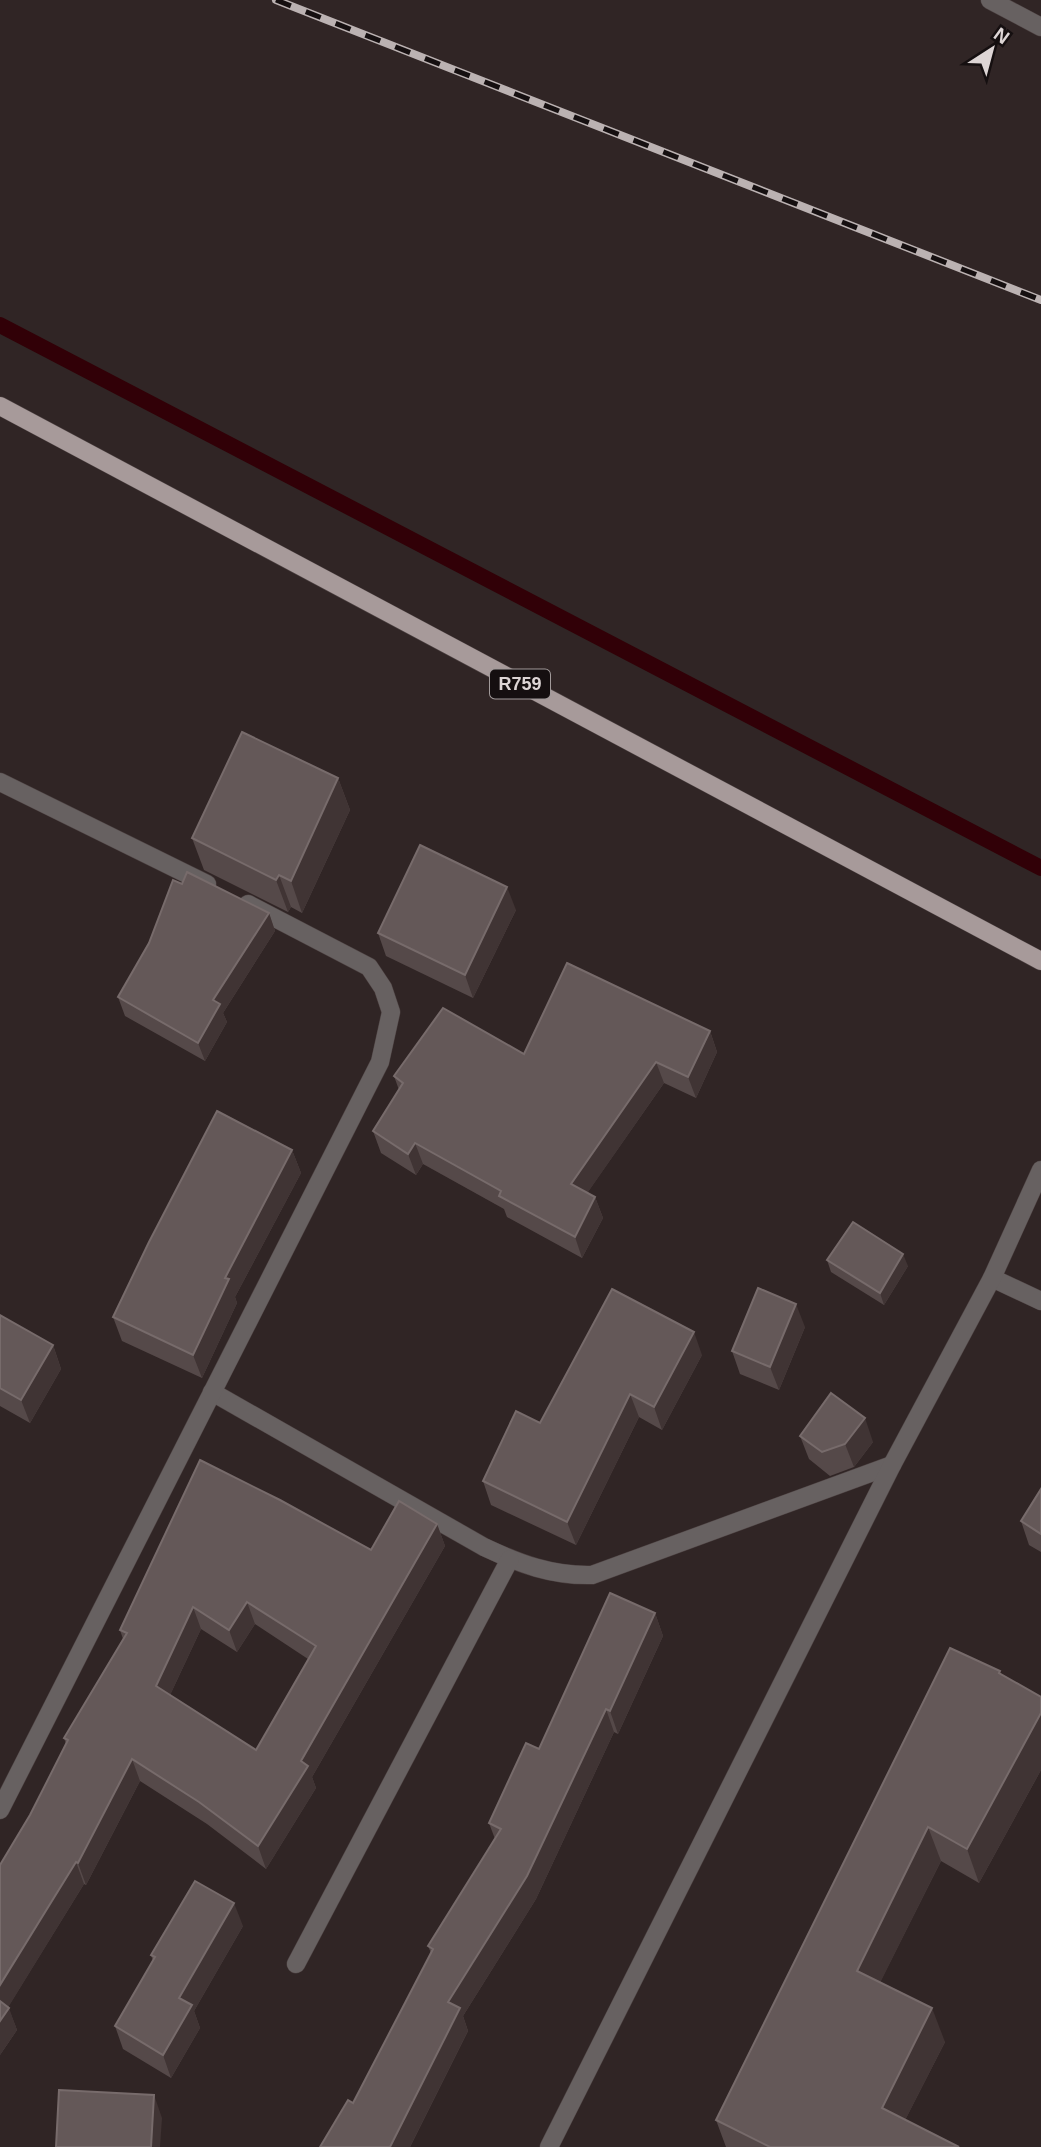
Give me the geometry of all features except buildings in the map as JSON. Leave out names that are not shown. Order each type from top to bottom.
[{"type":"main road","name":"R759","points":[[0,406],[1041,961]]},
{"type":"street","points":[[990,0],[1041,27]]},
{"type":"street","points":[[0,782],[223,892],[369,968],[383,988],[391,1012],[380,1062],[0,1810]]},
{"type":"street","points":[[549,2147],[892,1465],[992,1278],[1041,1170]]},
{"type":"street","points":[[992,1278],[1041,1301]]},
{"type":"street","points":[[212,1392],[510,1559],[546,1572],[567,1576],[592,1575],[892,1465]]},
{"type":"street","points":[[296,1964],[510,1559]]},
{"type":"waterway","points":[[0,325],[1041,868]]},
{"type":"railway","points":[[276,0],[1041,300]]}]
